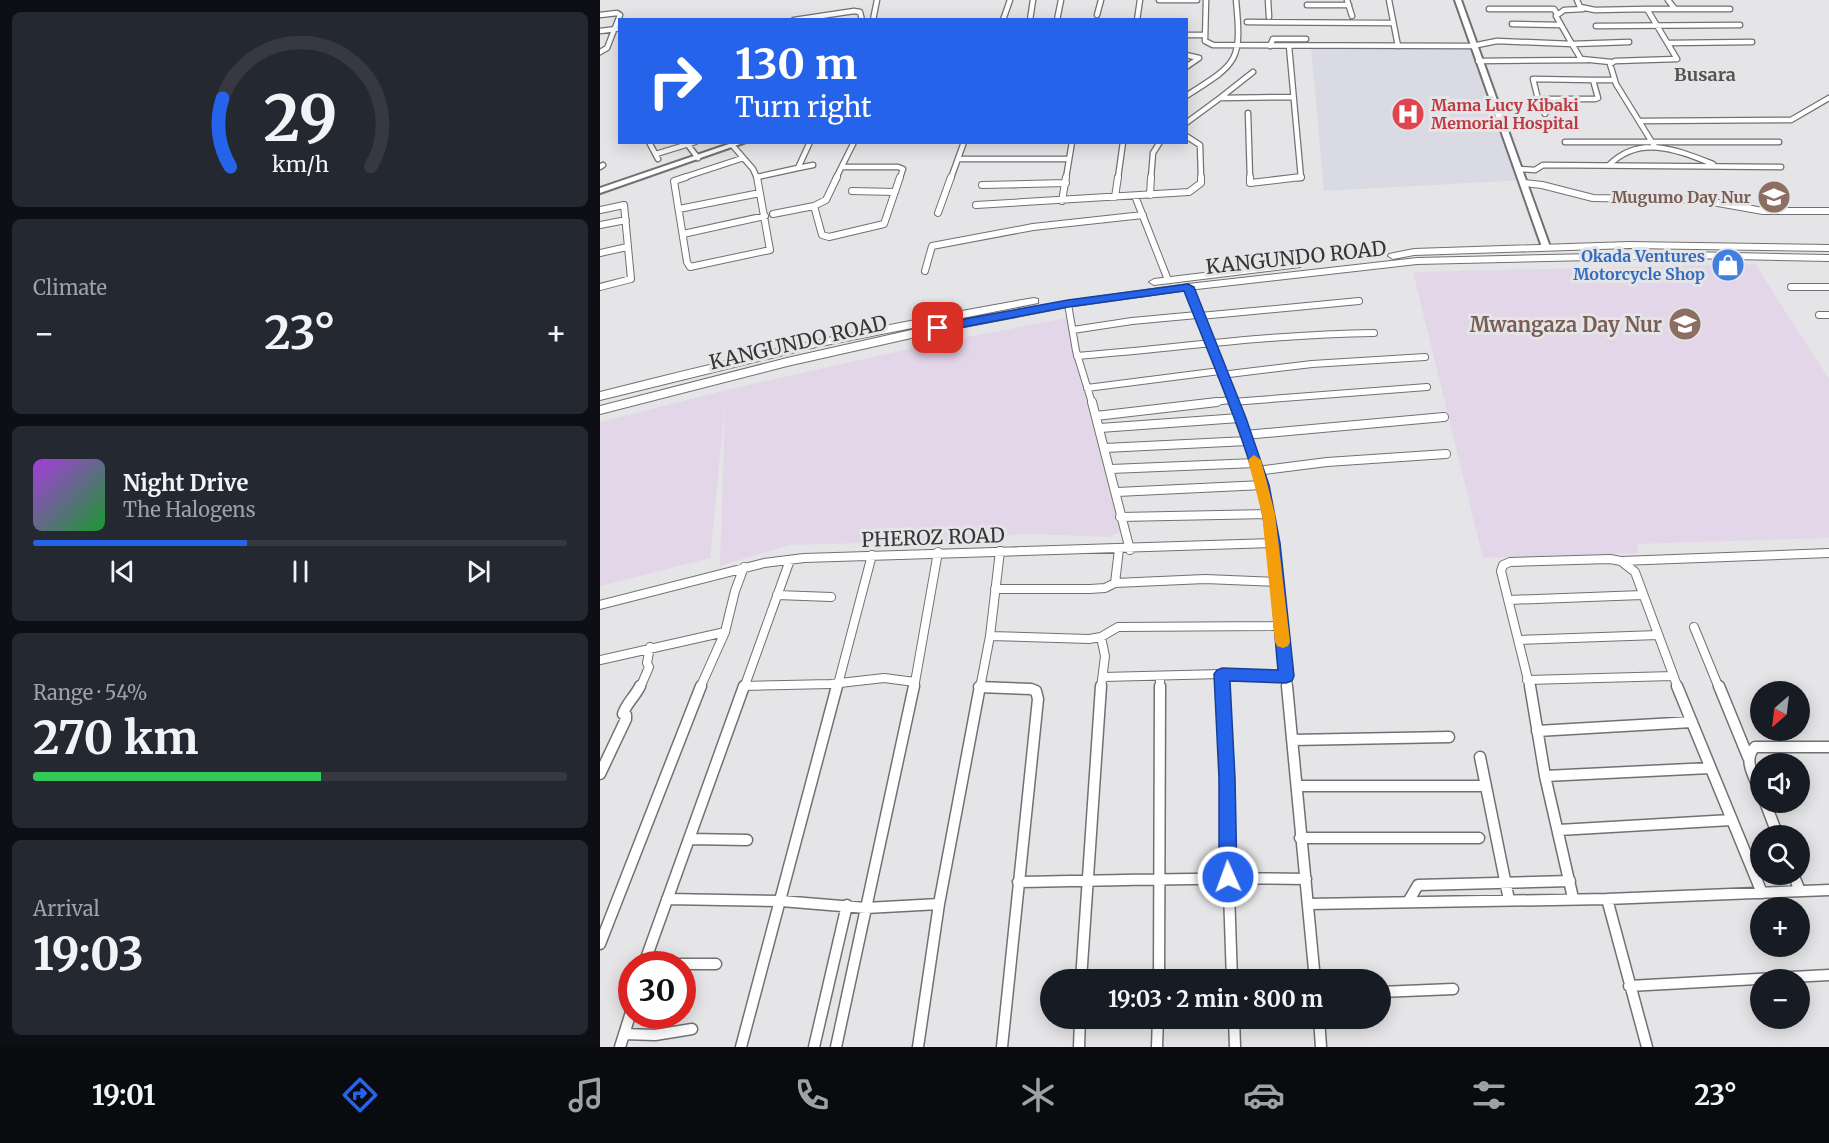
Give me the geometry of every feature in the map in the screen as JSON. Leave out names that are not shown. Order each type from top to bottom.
[{"type":"highway","name":"KANGUNDO ROAD","points":[[600,396],[696,371],[898,325],[982,309],[1168,280],[1414,252],[1676,245],[1829,248]]},
{"type":"highway","name":"KANGUNDO ROAD","points":[[600,410],[787,362],[938,328],[1068,304],[1188,287],[1418,261],[1686,255],[1829,258]]},
{"type":"main road","points":[[1458,0],[1472,46],[1546,247]]},
{"type":"main road","points":[[600,191],[738,144]]},
{"type":"street","points":[[873,18],[877,0]]},
{"type":"street","points":[[1005,18],[1010,0]]},
{"type":"street","points":[[1030,18],[1033,0]]},
{"type":"street","points":[[1057,18],[1061,0]]},
{"type":"street","points":[[1097,15],[1101,0]]},
{"type":"street","points":[[1137,18],[1140,0]]},
{"type":"street","points":[[1159,0],[1197,0]]},
{"type":"street","points":[[1206,0],[1205,41],[1208,44],[1472,46],[1497,41],[1572,44],[1629,42]]},
{"type":"street","points":[[1188,94],[1233,60],[1239,45],[1236,0]]},
{"type":"street","points":[[1268,0],[1269,17]]},
{"type":"street","points":[[1389,0],[1398,46]]},
{"type":"street","points":[[1577,0],[1583,9]]},
{"type":"street","points":[[1668,0],[1675,9]]},
{"type":"street","points":[[1308,14],[1307,2],[1348,2],[1352,16]]},
{"type":"street","points":[[1489,9],[1554,9],[1557,14],[1556,18],[1578,58],[1587,60]]},
{"type":"street","points":[[1557,14],[1564,10],[1583,9],[1730,9]]},
{"type":"street","points":[[1478,61],[1587,60],[1611,62],[1677,59],[1647,9]]},
{"type":"street","points":[[808,18],[857,11],[861,18]]},
{"type":"street","points":[[600,15],[620,14],[619,18]]},
{"type":"street","points":[[600,52],[606,50],[618,21]]},
{"type":"street","points":[[1247,22],[1393,23]]},
{"type":"street","points":[[1512,24],[1560,25]]},
{"type":"street","points":[[1596,26],[1740,25]]},
{"type":"street","points":[[600,31],[616,28]]},
{"type":"street","points":[[1188,35],[1205,35]]},
{"type":"street","points":[[1270,46],[1273,39],[1306,39]]},
{"type":"street","points":[[1669,43],[1752,42]]},
{"type":"street","points":[[1248,113],[1250,183],[1299,180],[1302,174],[1292,97],[1289,46]]},
{"type":"street","points":[[1188,56],[1198,58],[1188,66]]},
{"type":"street","points":[[1611,62],[1614,80],[1653,145]]},
{"type":"street","points":[[1188,122],[1253,72]]},
{"type":"street","points":[[1545,114],[1533,79],[1614,80]]},
{"type":"street","points":[[1538,99],[1598,98],[1593,80]]},
{"type":"street","points":[[1220,98],[1292,97]]},
{"type":"street","points":[[1640,121],[1791,120],[1829,99]]},
{"type":"street","points":[[976,205],[1189,192],[1201,183],[1200,145],[1188,137]]},
{"type":"street","points":[[1565,142],[1653,145],[1779,142]]},
{"type":"street","points":[[650,144],[657,157],[688,145],[698,158]]},
{"type":"street","points":[[798,168],[809,144]]},
{"type":"street","points":[[773,214],[814,206],[826,200],[853,144]]},
{"type":"street","points":[[938,213],[963,144]]},
{"type":"street","points":[[1062,201],[1072,144]]},
{"type":"street","points":[[1115,197],[1123,144]]},
{"type":"street","points":[[1150,195],[1153,153],[1159,144]]},
{"type":"street","points":[[1609,165],[1617,156],[1627,151],[1653,145],[1689,153],[1718,166]]},
{"type":"street","points":[[733,146],[753,169],[756,177],[770,250],[704,266],[688,265],[674,181],[742,158]]},
{"type":"street","points":[[959,159],[1069,159]]},
{"type":"street","points":[[756,177],[813,165]]},
{"type":"street","points":[[1519,169],[1535,170],[1543,165],[1781,167]]},
{"type":"street","points":[[814,206],[822,235],[829,237],[884,224],[903,169],[898,167],[843,167]]},
{"type":"street","points":[[982,185],[1066,183]]},
{"type":"street","points":[[1524,183],[1542,185],[1593,198],[1701,200],[1763,211],[1829,211]]},
{"type":"street","points":[[852,191],[895,192]]},
{"type":"street","points":[[679,209],[760,193]]},
{"type":"street","points":[[1135,196],[1168,280]]},
{"type":"street","points":[[600,210],[623,204],[630,280],[600,287]]},
{"type":"street","points":[[925,271],[932,246],[1033,227],[1143,215]]},
{"type":"street","points":[[683,234],[765,216]]},
{"type":"street","points":[[600,225],[626,220]]},
{"type":"street","points":[[600,253],[627,247]]},
{"type":"street","points":[[1791,286],[1829,287]]},
{"type":"street","points":[[1188,287],[1198,316],[1212,345],[1263,485],[1269,514],[1298,786],[1300,838],[1309,904],[1314,969]]},
{"type":"street","points":[[1073,330],[1132,321],[1359,301]]},
{"type":"street","points":[[1068,304],[1077,356],[1100,428],[1117,492],[1120,517],[1130,550]]},
{"type":"street","points":[[1819,315],[1829,315]]},
{"type":"street","points":[[1077,356],[1212,345],[1303,334],[1374,333]]},
{"type":"street","points":[[1087,388],[1312,364],[1425,357]]},
{"type":"street","points":[[1096,416],[1231,401],[1427,387]]},
{"type":"street","points":[[1105,448],[1246,438],[1444,417]]},
{"type":"street","points":[[1100,428],[1239,418]]},
{"type":"street","points":[[1111,469],[1256,467],[1446,454]]},
{"type":"street","points":[[1117,492],[1263,485]]},
{"type":"street","points":[[1120,517],[1269,514]]},
{"type":"street","name":"PHEROZ ROAD","points":[[600,605],[729,573],[744,567],[790,560],[938,552],[1130,550],[1273,543]]},
{"type":"street","points":[[1115,584],[1119,549]]},
{"type":"street","points":[[918,1047],[939,904],[990,636],[1000,551]]},
{"type":"street","points":[[836,1047],[915,682],[938,552]]},
{"type":"street","points":[[1573,898],[1545,776],[1534,703],[1501,571],[1503,565],[1510,562],[1591,559],[1621,561],[1829,554]]},
{"type":"street","points":[[741,1047],[872,555]]},
{"type":"street","points":[[649,951],[790,560]]},
{"type":"street","points":[[1621,561],[1635,572],[1673,676],[1761,893]]},
{"type":"street","points":[[600,944],[705,676],[725,632],[735,591],[744,567]]},
{"type":"street","points":[[995,589],[1090,589],[1105,588],[1115,584],[1206,579],[1277,582]]},
{"type":"street","points":[[777,595],[831,597]]},
{"type":"street","points":[[1509,600],[1642,595]]},
{"type":"street","points":[[990,636],[1089,639],[1101,637],[1118,627],[1281,626]]},
{"type":"street","points":[[1694,627],[1750,763]]},
{"type":"street","points":[[600,660],[725,632]]},
{"type":"street","points":[[1519,640],[1658,635]]},
{"type":"street","points":[[1081,969],[1082,937],[1089,880],[1098,708],[1105,656],[1101,637]]},
{"type":"street","points":[[600,774],[626,719],[626,715],[623,714],[626,704],[636,696],[650,667],[647,663],[651,647]]},
{"type":"street","points":[[1103,677],[1222,674],[1286,676]]},
{"type":"street","points":[[1222,674],[1232,969]]},
{"type":"street","points":[[1527,680],[1673,676]]},
{"type":"street","points":[[1159,969],[1160,677]]},
{"type":"street","points":[[744,686],[837,683],[884,678],[915,682]]},
{"type":"street","points":[[979,687],[1031,689],[1037,694],[1002,1047]]},
{"type":"street","points":[[1537,731],[1692,722]]},
{"type":"street","points":[[1292,740],[1449,737]]},
{"type":"street","points":[[1748,757],[1755,747],[1829,747]]},
{"type":"street","points":[[1480,757],[1509,900]]},
{"type":"street","points":[[1545,776],[1710,768]]},
{"type":"street","points":[[1298,786],[1486,786]]},
{"type":"street","points":[[1559,830],[1731,820]]},
{"type":"street","points":[[689,838],[747,840]]},
{"type":"street","points":[[1300,838],[1479,838]]},
{"type":"street","points":[[1018,882],[1161,881],[1228,877],[1306,879]]},
{"type":"street","points":[[1408,902],[1418,885],[1570,881]]},
{"type":"street","points":[[1798,885],[1800,891]]},
{"type":"street","points":[[1309,904],[1607,899],[1829,890]]},
{"type":"street","points":[[667,899],[781,901],[866,908],[939,904]]},
{"type":"street","points":[[1607,899],[1647,1047]]},
{"type":"street","points":[[814,1047],[847,905]]},
{"type":"street","points":[[696,964],[716,964]]},
{"type":"street","points":[[1629,986],[1829,975]]},
{"type":"street","points":[[1391,992],[1453,989]]},
{"type":"street","points":[[620,1047],[626,1029]]},
{"type":"street","points":[[624,1034],[655,1035],[692,1029]]},
{"type":"street","points":[[1079,1047],[1080,1029]]},
{"type":"street","points":[[1157,1047],[1158,1029]]},
{"type":"street","points":[[1234,1029],[1235,1047]]},
{"type":"street","points":[[1319,1029],[1321,1047]]},
{"type":"shaded area","name":"Mama Lucy Kibaki Memorial Hospital","points":[[1311,46],[1475,49],[1524,180],[1324,191]]},
{"type":"shaded area","points":[[1755,264],[1829,379],[1829,538],[1637,544],[1639,553],[1483,558],[1413,272]]},
{"type":"shaded area","points":[[1066,318],[1121,531],[1109,537],[1029,534],[945,541],[789,545],[720,566],[725,406],[710,558],[600,586],[600,422],[726,390],[921,346]]},
{"type":"slow traffic","points":[[1254,460],[1263,485],[1269,514],[1283,642]]},
{"type":"place","name":"Mama Lucy Kibaki Memorial Hospital","points":[[1408,114]]},
{"type":"place","name":"Mugumo Day Nur","points":[[1774,197]]},
{"type":"place","name":"Okada Ventures Motorcycle Shop","points":[[1728,265]]},
{"type":"place","name":"Mwangaza Day Nur","points":[[1685,324]]},
{"type":"district","name":"Busara","points":[[1705,74]]},
{"type":"route","points":[[938,328],[1068,304],[1188,287],[1197,315],[1200,316],[1212,345],[1263,485],[1273,543],[1286,676],[1222,674],[1227,778],[1228,877]]}]
